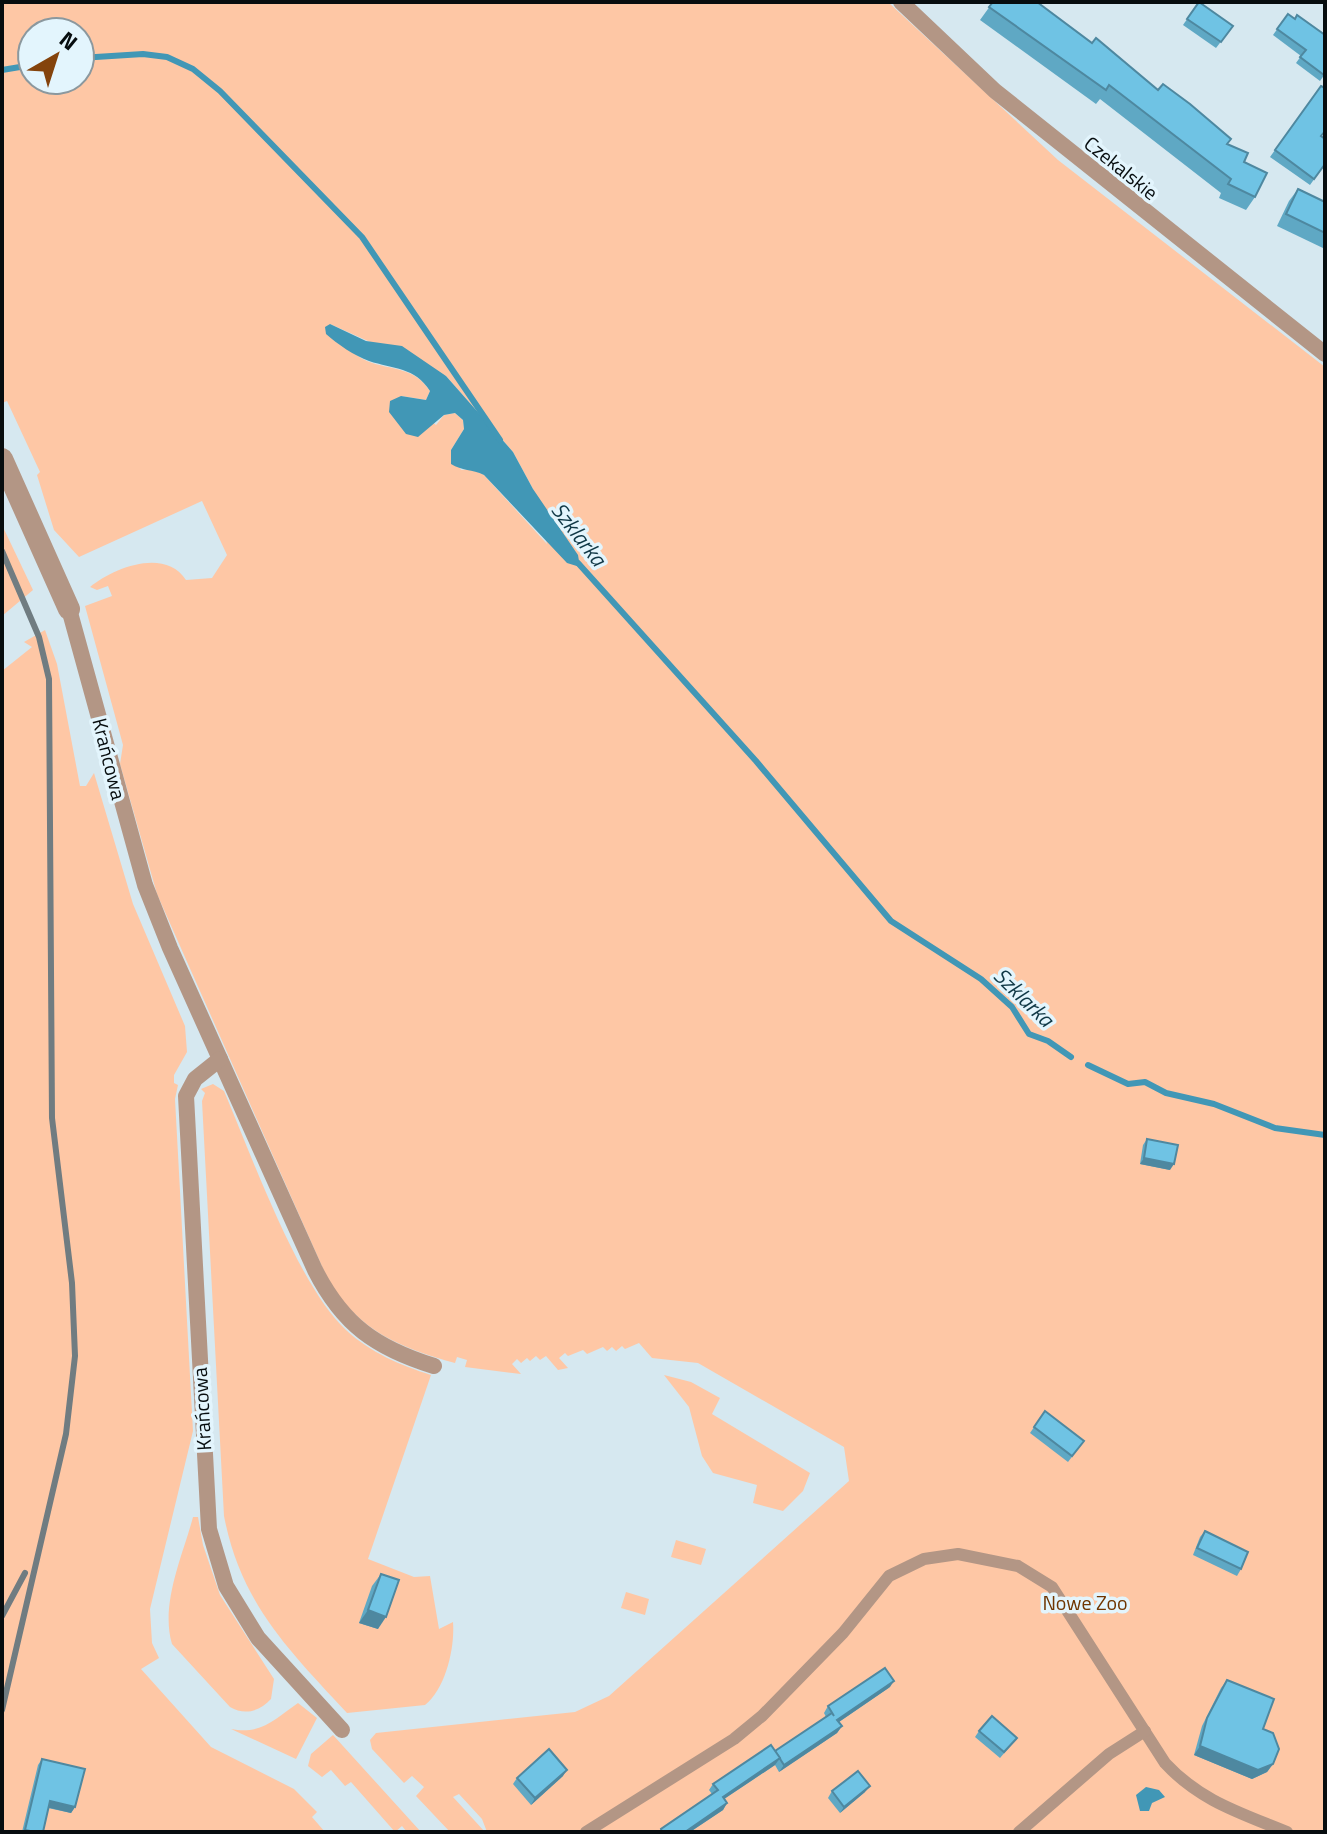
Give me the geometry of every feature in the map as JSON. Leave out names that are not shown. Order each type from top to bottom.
[{"type":"street","name":"Czekalskie","points":[[901,2],[995,91],[1325,354]]},
{"type":"street","name":"Krańcowa","points":[[2,459],[69,609],[117,794],[145,885],[315,1270],[335,1305],[380,1345],[434,1366]]},
{"type":"street","name":"Krańcowa","points":[[220,1059],[195,1079],[186,1096],[209,1529],[226,1586],[258,1638],[342,1730]]},
{"type":"street","points":[[586,1832],[734,1739],[843,1633],[889,1576],[924,1559],[958,1554],[1018,1566],[1052,1587],[1165,1763],[1200,1796],[1287,1832]]},
{"type":"street","points":[[1019,1832],[1109,1754],[1145,1731]]},
{"type":"green space","name":"Nowe Zoo","points":[[2,2],[888,2],[1058,160],[1325,367],[1325,1832],[487,1832],[482,1819],[459,1794],[453,1797],[485,1832],[450,1832],[416,1796],[424,1787],[412,1776],[404,1783],[372,1749],[370,1740],[376,1733],[575,1712],[609,1696],[849,1481],[844,1447],[698,1363],[652,1358],[639,1343],[625,1349],[622,1346],[616,1351],[612,1347],[607,1351],[603,1347],[587,1354],[583,1350],[568,1356],[565,1353],[559,1358],[568,1368],[558,1370],[546,1356],[540,1360],[536,1356],[530,1361],[527,1358],[521,1363],[517,1359],[512,1364],[521,1374],[465,1367],[467,1360],[457,1357],[455,1363],[417,1351],[383,1335],[340,1298],[328,1280],[157,894],[120,764],[123,745],[85,606],[112,596],[108,586],[97,590],[90,587],[125,568],[139,564],[165,564],[177,570],[186,580],[212,578],[227,555],[202,501],[79,557],[54,530],[37,475],[40,472],[7,401],[2,403]],"holes":[[[330,324],[446,376],[513,452],[533,489],[547,544],[484,475],[472,469],[461,470],[451,450],[464,429],[463,420],[455,413],[444,415],[436,425],[401,396],[426,400],[430,391],[424,383],[410,373],[361,358]]]},
{"type":"green space","points":[[2,525],[33,590],[2,616]]},
{"type":"green space","points":[[45,630],[57,664],[80,786],[86,786],[94,773],[133,904],[185,1026],[187,1052],[174,1075],[174,1083],[178,1085],[175,1099],[193,1431],[150,1609],[152,1643],[159,1658],[141,1669],[211,1747],[294,1789],[317,1812],[312,1817],[325,1832],[2,1832],[2,671],[32,647],[24,642]]},
{"type":"green space","points":[[213,1084],[224,1091],[293,1252],[328,1310],[346,1330],[376,1352],[431,1375],[368,1559],[414,1577],[430,1576],[439,1629],[453,1622],[444,1678],[425,1705],[347,1713],[270,1624],[242,1575],[232,1547],[224,1516],[202,1101],[205,1093],[201,1089]]},
{"type":"green space","points":[[664,1375],[691,1382],[720,1398],[712,1414],[810,1473],[803,1491],[783,1511],[753,1503],[757,1485],[713,1473],[702,1456],[689,1407]]},
{"type":"green space","points":[[193,1517],[198,1517],[203,1545],[220,1595],[274,1679],[271,1699],[252,1711],[230,1707],[172,1644],[169,1629],[171,1596]]},
{"type":"green space","points":[[676,1540],[706,1549],[701,1565],[671,1557]]},
{"type":"green space","points":[[626,1592],[649,1599],[645,1615],[621,1608]]},
{"type":"green space","points":[[298,1703],[317,1718],[296,1759],[231,1729],[259,1728]]},
{"type":"green space","points":[[333,1735],[421,1832],[407,1832],[402,1826],[395,1832],[351,1782],[345,1786],[331,1770],[322,1777],[308,1766],[311,1754]]},
{"type":"water","points":[[330,324],[366,341],[402,346],[446,376],[513,452],[533,489],[578,555],[580,567],[567,563],[484,475],[451,464],[451,450],[464,429],[463,420],[455,413],[444,415],[418,437],[406,434],[389,412],[390,401],[401,396],[426,400],[430,391],[418,377],[369,361],[341,346],[326,334],[325,327]]},
{"type":"water","points":[[1146,1787],[1159,1790],[1165,1797],[1152,1803],[1149,1811],[1140,1811],[1136,1795]]},
{"type":"building","points":[[993,2],[1037,2],[1092,43],[1096,38],[1158,90],[1163,84],[1190,104],[1231,139],[1227,144],[1248,153],[1244,162],[1267,173],[1255,197],[1228,184],[1231,179],[1109,85],[1106,90],[989,7]]},
{"type":"building","points":[[1199,2],[1233,26],[1221,42],[1187,19]]},
{"type":"building","points":[[1288,14],[1295,19],[1297,15],[1325,35],[1324,75],[1300,57],[1306,50],[1277,29]]},
{"type":"building","points":[[1321,86],[1325,88],[1325,131],[1321,136],[1325,139],[1325,164],[1314,179],[1275,150]]},
{"type":"building","points":[[1298,189],[1325,202],[1325,233],[1286,214]]},
{"type":"building","points":[[1147,1139],[1178,1145],[1174,1164],[1144,1158]]},
{"type":"building","points":[[1045,1411],[1084,1441],[1072,1456],[1034,1427]]},
{"type":"building","points":[[1205,1531],[1248,1552],[1241,1569],[1197,1548]]},
{"type":"building","points":[[381,1574],[399,1580],[386,1617],[368,1610]]},
{"type":"building","points":[[885,1668],[894,1681],[837,1720],[842,1726],[784,1765],[775,1751],[832,1713],[834,1716],[828,1706]]},
{"type":"building","points":[[1227,1680],[1274,1699],[1263,1729],[1273,1733],[1279,1749],[1273,1764],[1258,1770],[1200,1746],[1207,1718]]},
{"type":"building","points":[[992,1716],[1017,1738],[1004,1752],[979,1731]]},
{"type":"building","points":[[771,1745],[780,1758],[723,1797],[727,1803],[685,1832],[662,1832],[661,1829],[718,1790],[713,1784]]},
{"type":"building","points":[[549,1749],[567,1770],[535,1798],[517,1778]]},
{"type":"building","points":[[42,1759],[85,1769],[75,1807],[50,1801],[43,1832],[35,1832],[25,1830]]},
{"type":"building","points":[[858,1771],[870,1786],[844,1807],[832,1791]]},
{"type":"waterway","name":"Szklarka","points":[[96,57],[143,54],[167,57],[193,69],[220,91],[362,237],[500,440]]},
{"type":"waterway","name":"Szklarka","points":[[2,70],[16,68]]},
{"type":"waterway","name":"Szklarka","points":[[578,563],[756,761],[891,921],[981,979],[1012,1007],[1029,1034],[1048,1041],[1071,1057]]},
{"type":"waterway","name":"Szklarka","points":[[1088,1065],[1128,1084],[1145,1082],[1166,1093],[1214,1104],[1275,1128],[1325,1135]]},
{"type":"railway","points":[[2,551],[39,637],[49,679],[52,1118],[72,1283],[75,1356],[66,1434],[2,1710]]},
{"type":"railway","points":[[2,1616],[25,1573]]}]
